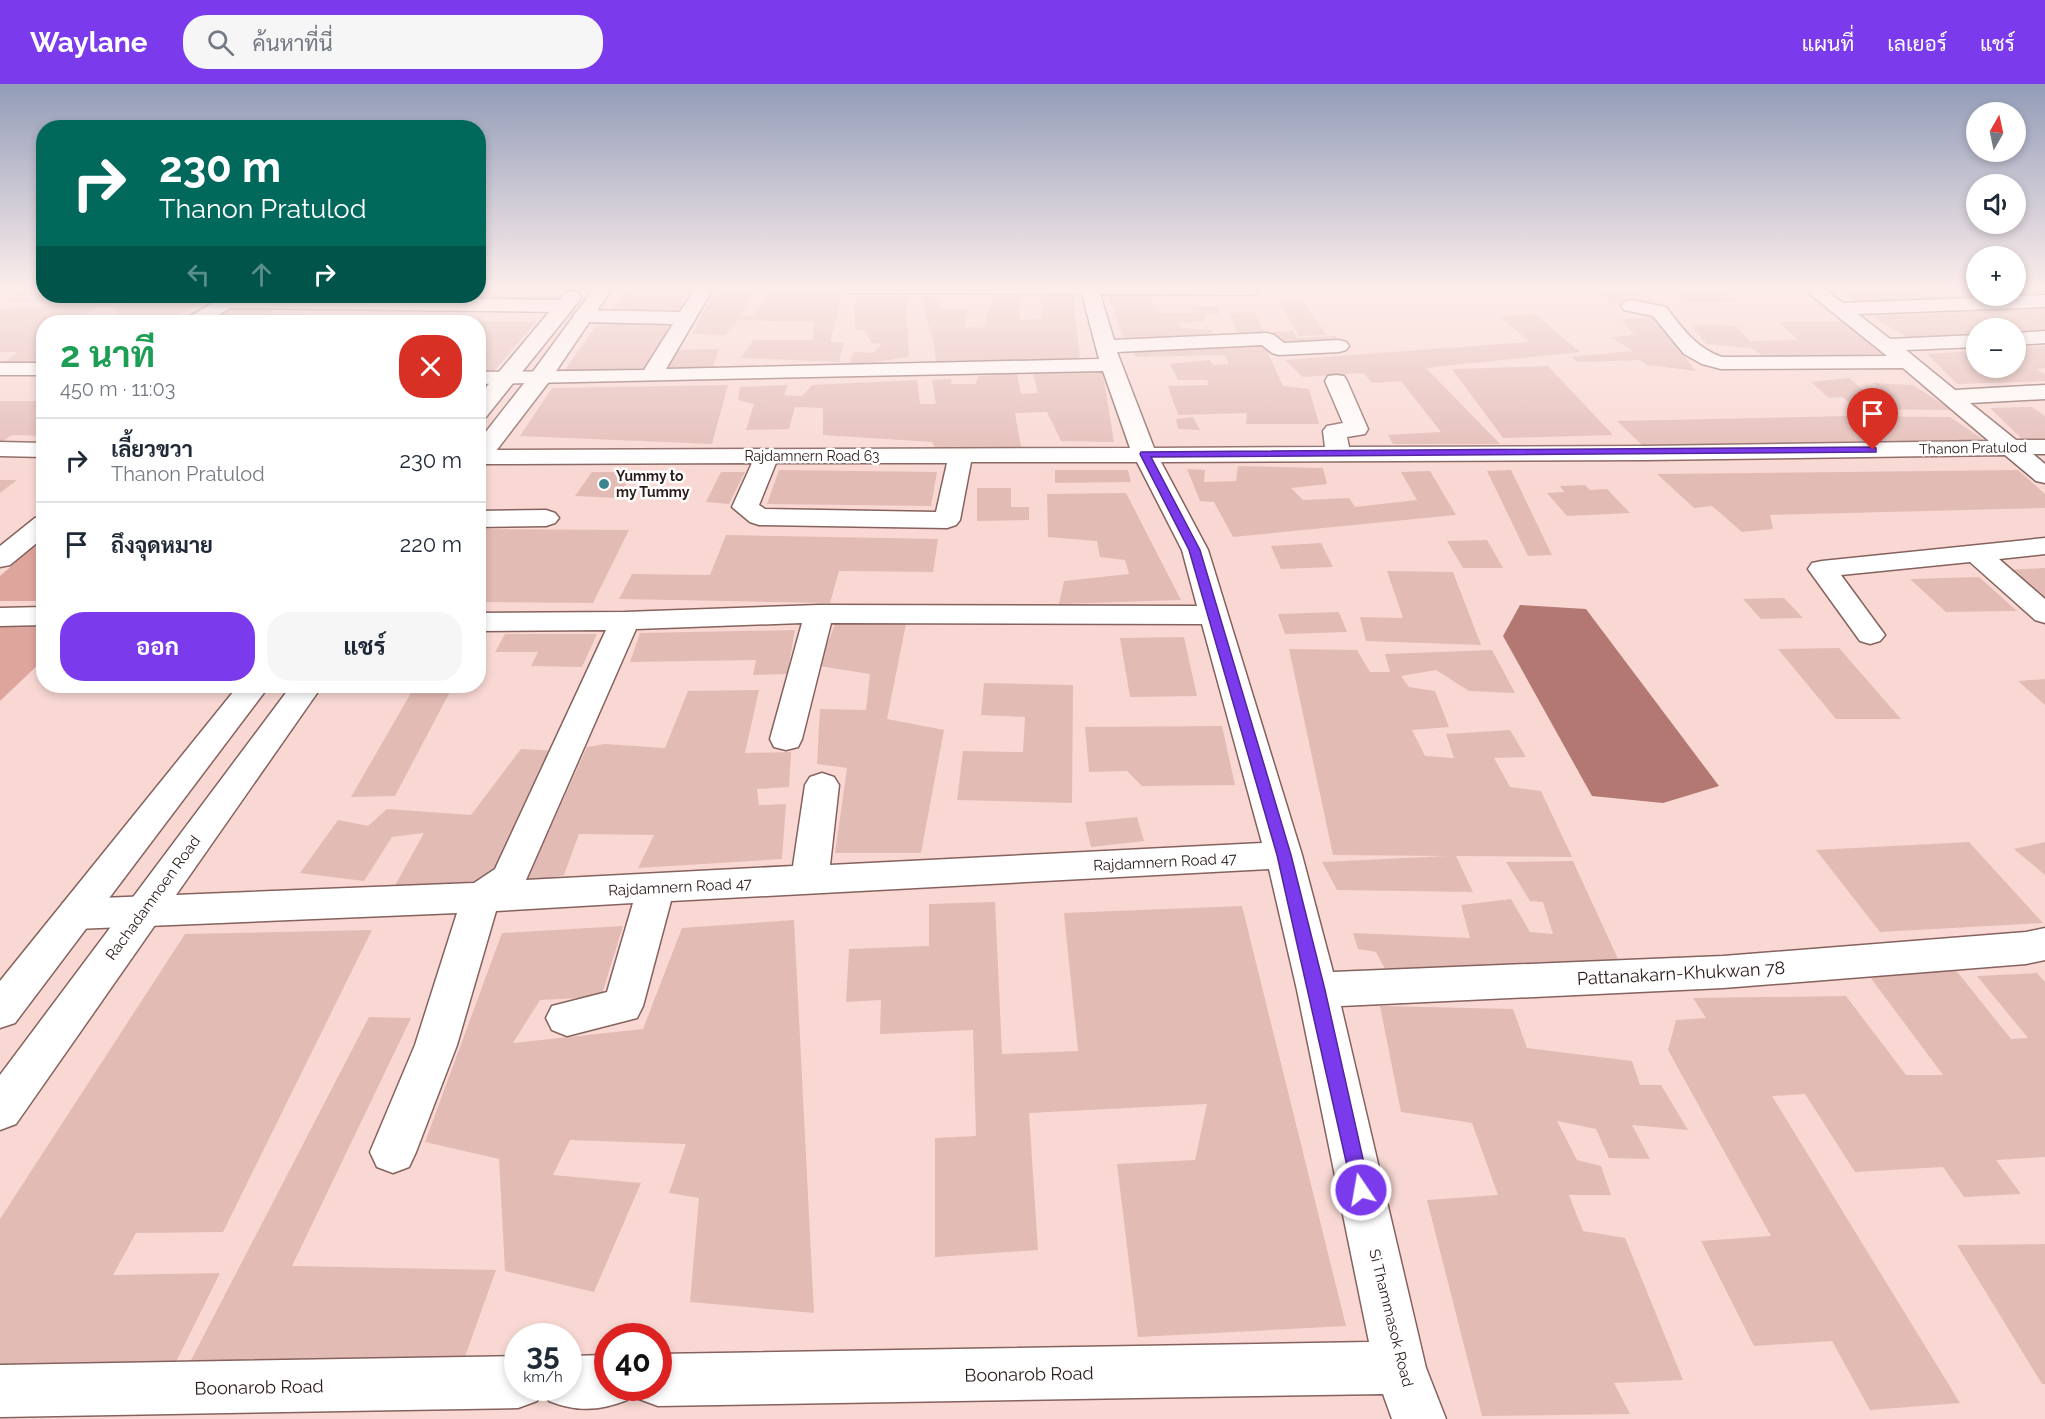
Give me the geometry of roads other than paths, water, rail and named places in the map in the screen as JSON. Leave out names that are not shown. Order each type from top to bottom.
[{"type":"street","points":[[486,403],[535,349]]},
{"type":"street","points":[[486,449],[540,378],[554,349]]},
{"type":"street","points":[[651,376],[667,349]]},
{"type":"street","name":"Si Thammasok Road","points":[[1107,349],[1145,454],[1195,550],[1284,855],[1317,990],[1400,1368],[1419,1419]]},
{"type":"street","points":[[486,378],[651,376],[1109,355],[1165,349]]},
{"type":"street","points":[[1689,349],[1703,359],[1721,363],[1908,362]]},
{"type":"street","points":[[1892,349],[2045,476]]},
{"type":"street","points":[[0,369],[36,369]]},
{"type":"street","points":[[1336,381],[1357,429],[1335,430],[1338,454]]},
{"type":"street","points":[[1951,397],[2045,392]]},
{"type":"street","name":"Thanon Pratulod","points":[[1145,454],[2045,447]]},
{"type":"street","points":[[0,449],[36,450]]},
{"type":"street","name":"Rajdamnern Road 63","points":[[486,458],[1145,454]]},
{"type":"street","points":[[767,456],[745,507],[759,517],[947,520],[961,455]]},
{"type":"street","points":[[486,519],[546,518]]},
{"type":"street","points":[[0,525],[36,524]]},
{"type":"street","points":[[0,559],[36,529]]},
{"type":"street","points":[[1869,635],[1822,569],[2045,546]]},
{"type":"street","points":[[1975,552],[2045,614]]},
{"type":"street","points":[[786,739],[819,614]]},
{"type":"street","points":[[486,622],[625,621],[819,614],[1213,615]]},
{"type":"street","points":[[0,617],[36,616]]},
{"type":"street","points":[[393,1152],[436,1045],[481,897],[509,878],[625,621]]},
{"type":"street","points":[[5,996],[76,914],[249,693]]},
{"type":"street","name":"Rachadamnoen Road","points":[[0,1110],[302,693]]},
{"type":"street","points":[[810,880],[822,785]]},
{"type":"street","name":"Rajdamnern Road 47","points":[[76,914],[481,897],[1284,855]]},
{"type":"street","points":[[567,1018],[623,1006],[656,888]]},
{"type":"street","name":"Pattanakarn-Khukwan 78","points":[[1317,990],[1723,972],[2039,953]]},
{"type":"street","name":"Boonarob Road","points":[[672,1380],[1400,1368]]},
{"type":"street","name":"Boonarob Road","points":[[0,1391],[504,1382]]},
{"type":"place","name":"Yummy to my Tummy","points":[[604,484]]}]
